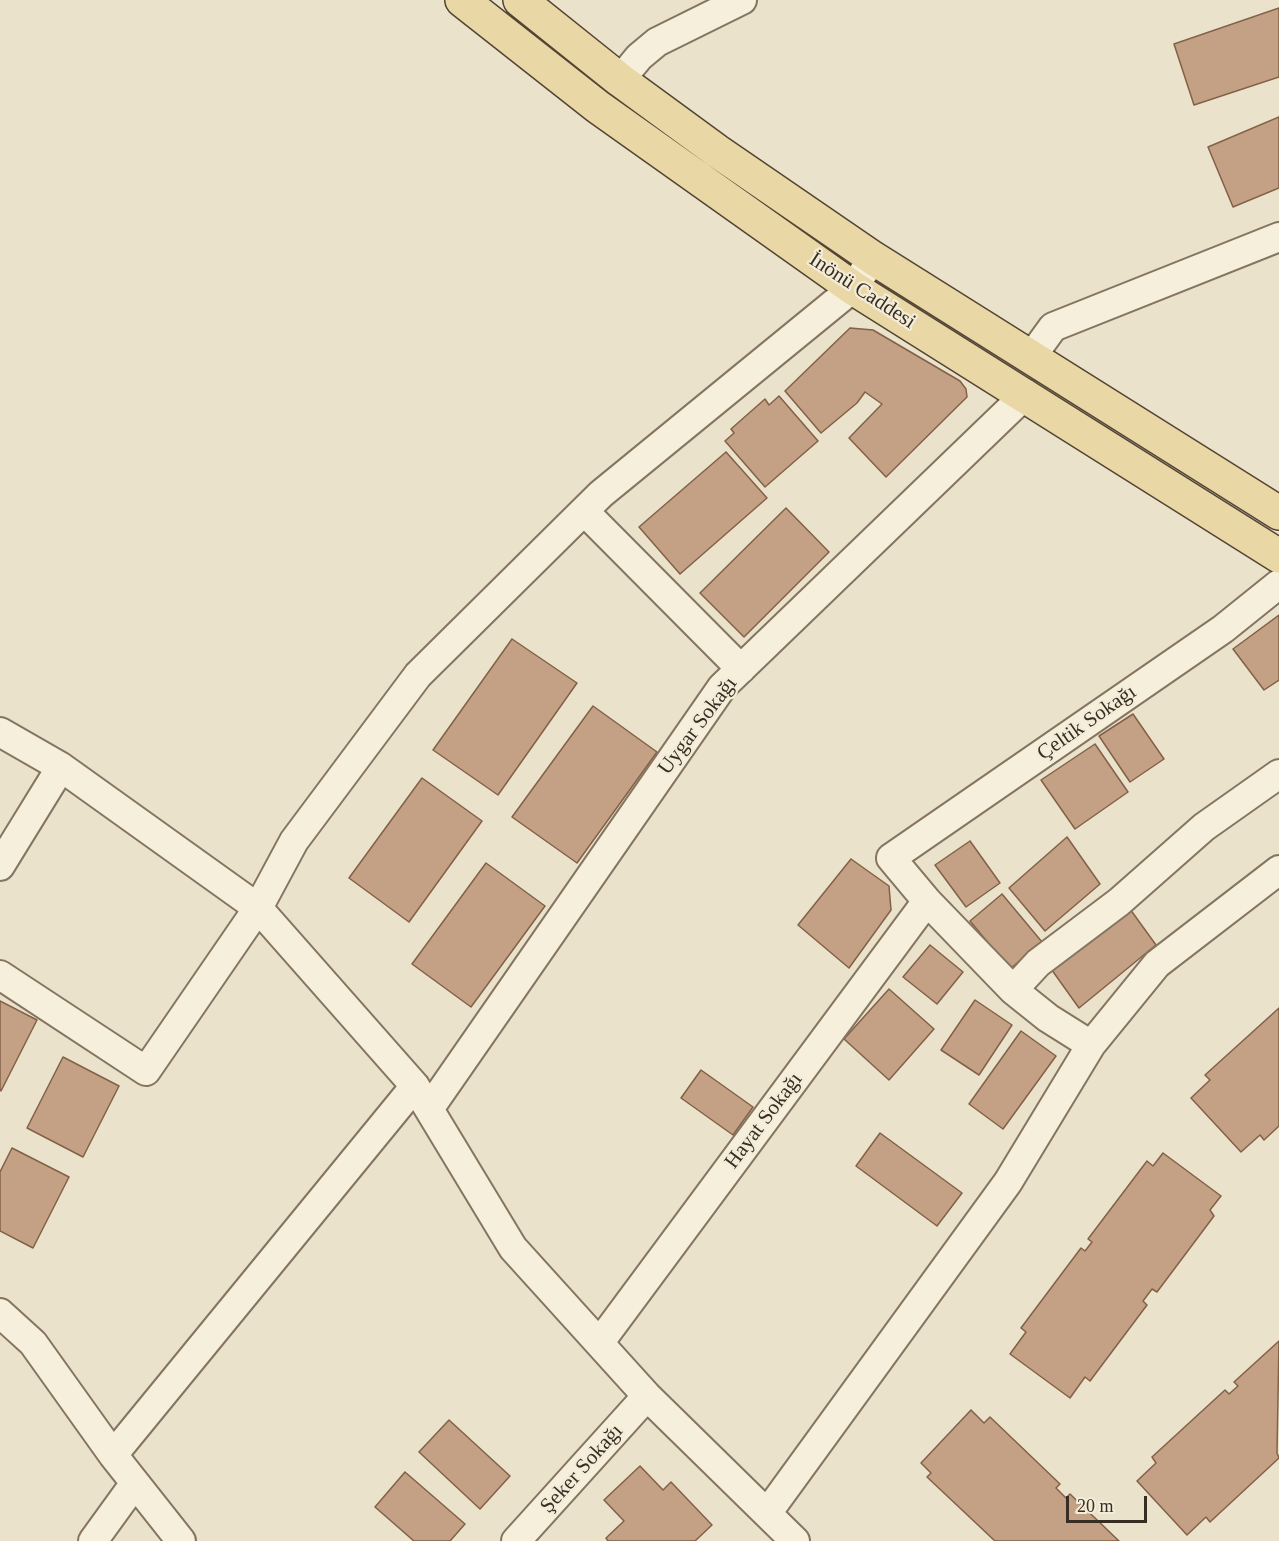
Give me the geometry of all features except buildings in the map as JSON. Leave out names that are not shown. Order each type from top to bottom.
[{"type":"main road","points":[[520,0],[620,80],[873,258],[1279,513]]},
{"type":"main road","name":"İnönü Caddesi","points":[[477,4],[598,107],[854,288],[1026,394],[1279,556]]},
{"type":"main road","points":[[696,177],[717,150]]},
{"type":"street","points":[[620,80],[639,57],[657,42],[742,0]]},
{"type":"street","points":[[1032,356],[1053,327],[1279,237]]},
{"type":"street","points":[[0,975],[146,1071],[258,908],[294,840],[418,675],[601,494],[854,288],[873,258]]},
{"type":"street","name":"Uygar Sokağı","points":[[113,1455],[422,1098],[722,687],[1026,394]]},
{"type":"street","points":[[584,511],[741,669]]},
{"type":"street","name":"Çeltik Sokağı","points":[[927,901],[891,858],[1223,629],[1279,584]]},
{"type":"street","points":[[0,732],[62,767],[258,908],[422,1098],[513,1248],[647,1396],[768,1512],[795,1541]]},
{"type":"street","points":[[0,866],[62,767]]},
{"type":"street","points":[[1013,990],[1038,963],[1119,902],[1204,827],[1279,774]]},
{"type":"street","points":[[768,1512],[1008,1182],[1091,1045],[1157,964],[1279,870]]},
{"type":"street","points":[[927,901],[1013,990],[1048,1018],[1091,1045]]},
{"type":"street","name":"Hayat Sokağı","points":[[600,1342],[927,901]]},
{"type":"street","points":[[0,1313],[33,1343],[113,1455],[181,1541]]},
{"type":"street","name":"Şeker Sokağı","points":[[516,1541],[647,1396]]},
{"type":"street","points":[[93,1541],[135,1483]]}]
